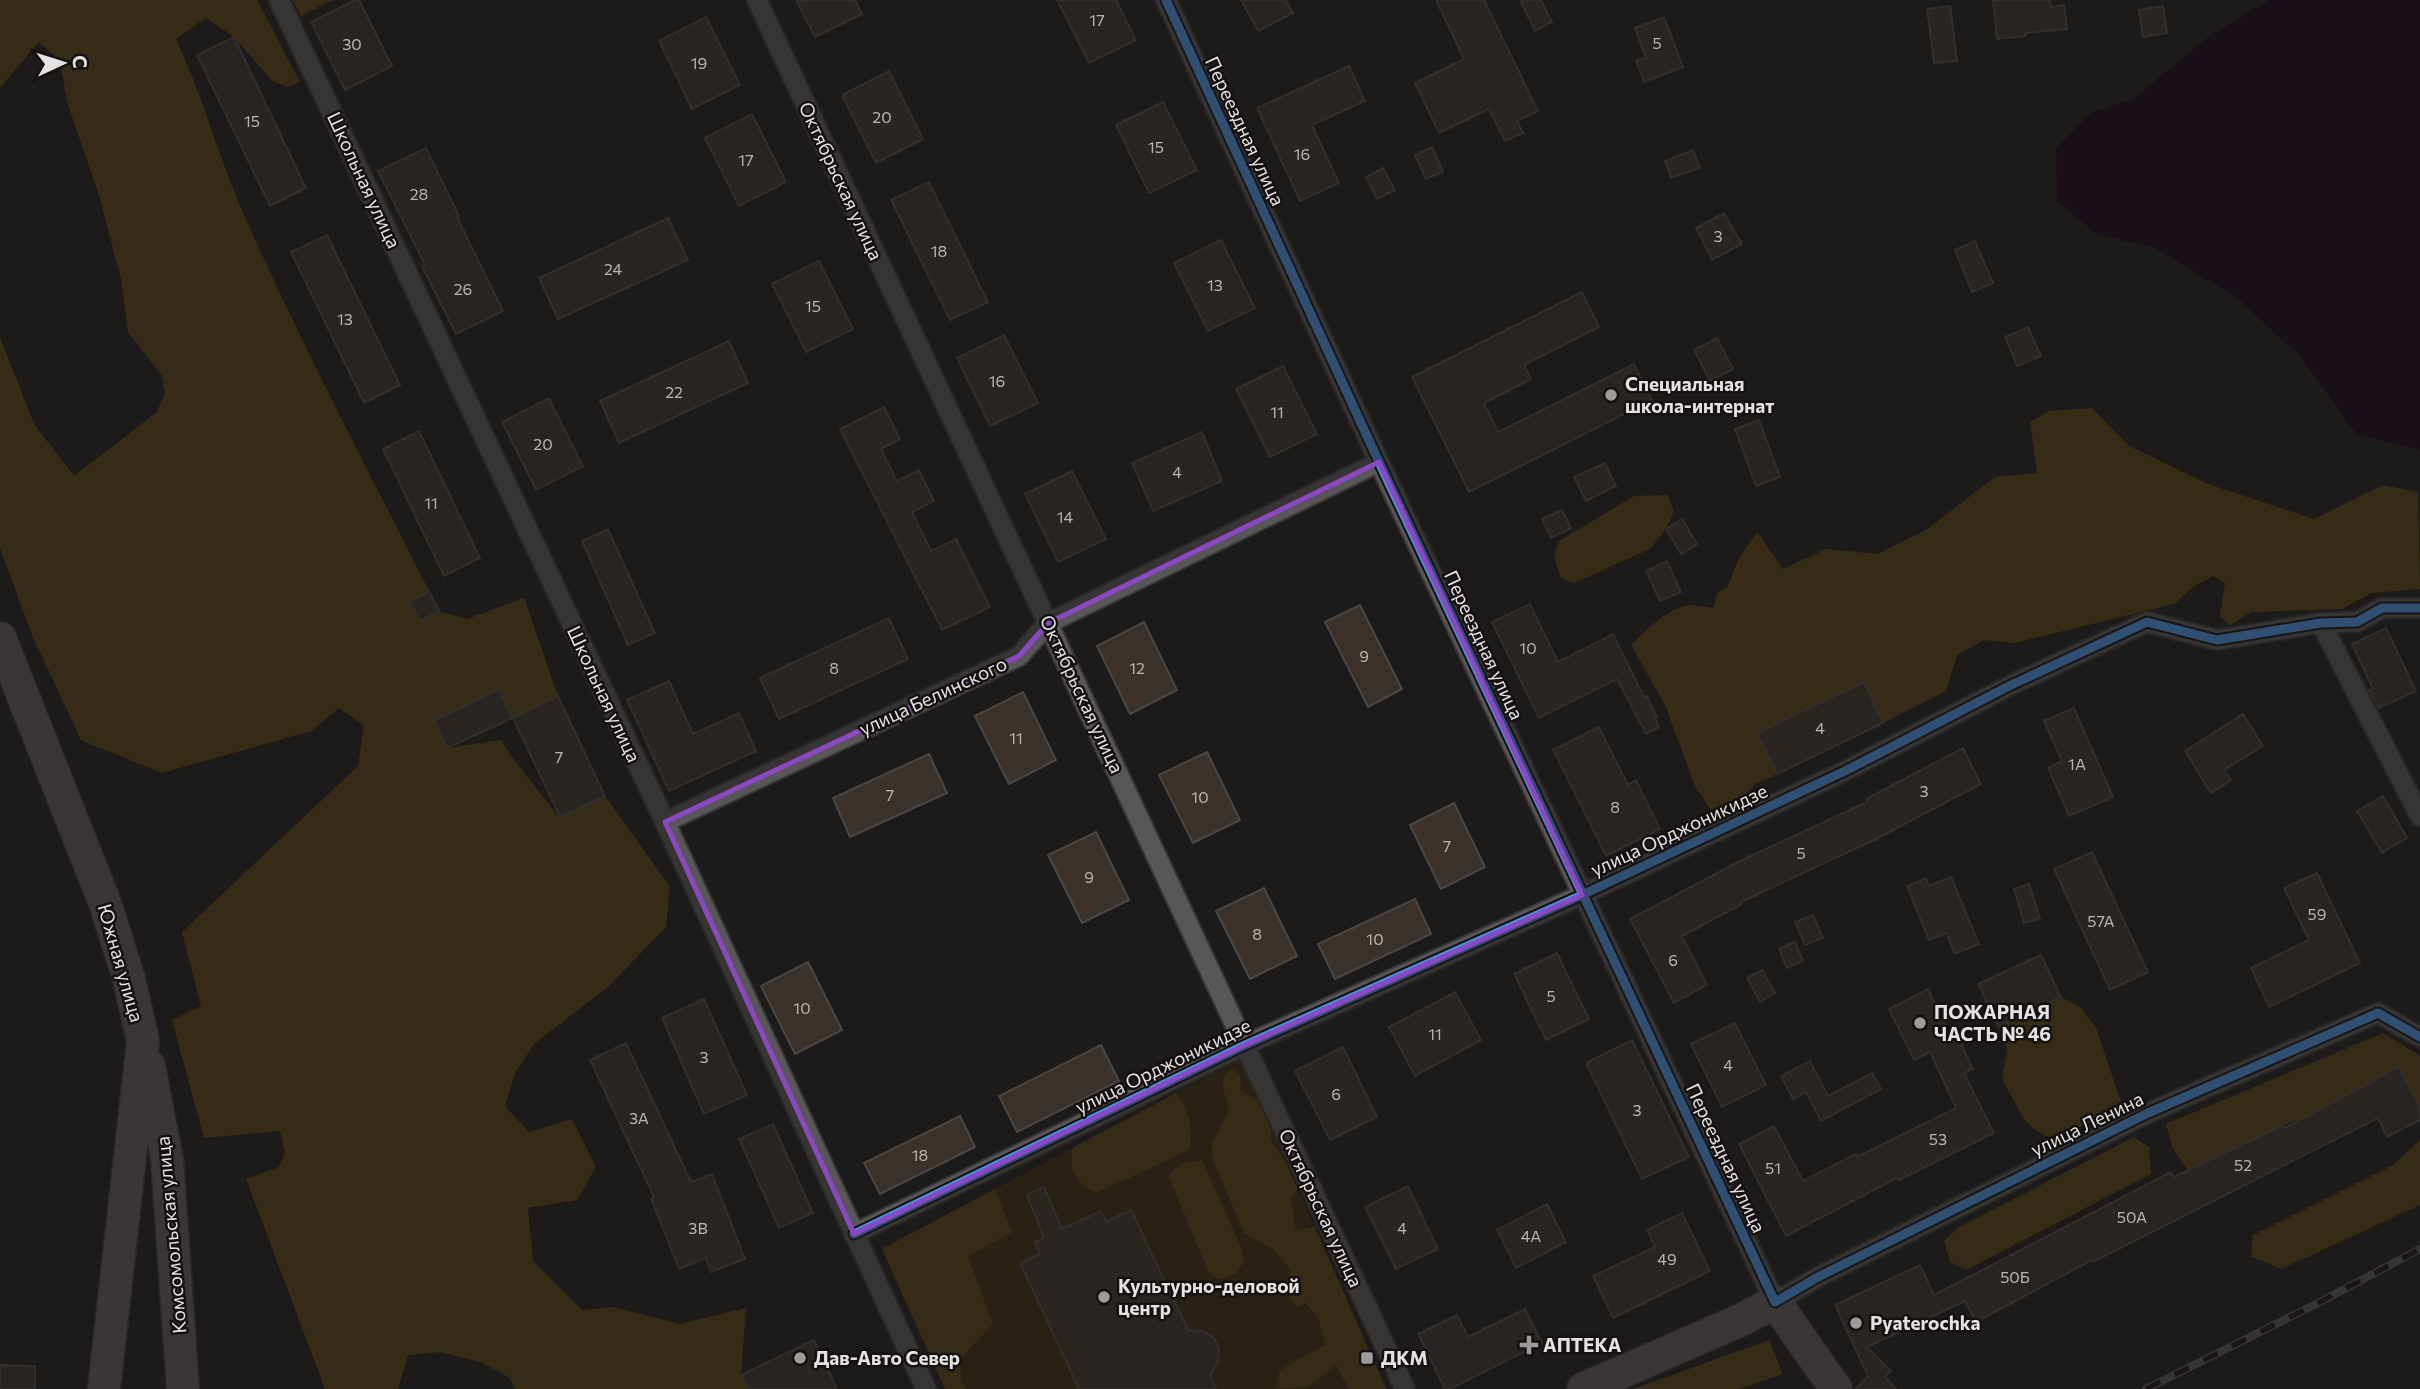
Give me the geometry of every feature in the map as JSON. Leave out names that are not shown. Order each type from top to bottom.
[{"type":"main road","name":"Южная улица","points":[[0,638],[105,903],[129,979],[143,1041],[104,1389]]},
{"type":"main road","name":"Комсомольская улица","points":[[143,1041],[167,1159],[183,1389]]},
{"type":"main road","name":"улица Ленина","points":[[1583,1389],[1741,1320],[1775,1302]]},
{"type":"main road","points":[[1775,1302],[1836,1389]]},
{"type":"street","name":"Школьная улица","points":[[279,0],[665,822],[926,1389]]},
{"type":"street","name":"Октябрьская улица","points":[[757,0],[1405,1389]]},
{"type":"street","name":"Переездная улица","points":[[1166,0],[1379,462],[1775,1302]]},
{"type":"street","name":"улица Белинского","points":[[665,822],[1019,656],[1048,623],[1379,462]]},
{"type":"street","name":"улица Орджоникидзе","points":[[853,1234],[1245,1045],[1582,895],[1847,770],[2009,686],[2147,622],[2217,640],[2321,623],[2357,622],[2382,608],[2420,608]]},
{"type":"street","points":[[2321,623],[2420,816]]},
{"type":"street","name":"улица Ленина","points":[[1775,1302],[1818,1277],[2148,1113],[2378,1013],[2420,1037]]},
{"type":"highlighted area","points":[[1379,462],[1582,895],[1245,1045],[854,1234],[665,822],[1019,656],[1048,623]]},
{"type":"shaded area","points":[[0,0],[257,0],[300,82],[288,87],[272,81],[234,37],[206,18],[176,39],[232,187],[285,305],[429,591],[409,602],[420,621],[439,611],[467,619],[524,598],[558,696],[513,718],[499,690],[434,721],[448,748],[501,740],[559,817],[605,796],[670,887],[666,927],[608,987],[535,1043],[515,1073],[505,1106],[529,1132],[572,1119],[596,1167],[577,1200],[528,1208],[533,1261],[582,1310],[614,1307],[680,1324],[746,1308],[741,1375],[748,1389],[515,1389],[510,1378],[481,1362],[440,1352],[408,1355],[398,1389],[325,1389],[246,1179],[279,1167],[285,1152],[280,1131],[204,1138],[172,1020],[201,1006],[182,932],[358,766],[364,725],[339,708],[311,731],[162,773],[81,740],[32,635],[0,548],[0,337],[34,424],[74,476],[157,412],[165,393],[162,376],[128,332],[121,279],[99,195],[67,102],[60,61],[39,42],[0,88]]},
{"type":"shaded area","points":[[292,0],[333,0],[301,16]]},
{"type":"shaded area","points":[[2269,0],[2420,0],[2420,450],[2357,435],[2299,355],[2237,298],[2155,248],[2098,235],[2057,201],[2056,149],[2090,113],[2133,99],[2211,35]]},
{"type":"shaded area","points":[[2092,408],[2129,446],[2208,484],[2314,519],[2383,485],[2418,492],[2420,589],[2371,593],[2342,609],[2252,612],[2230,625],[2220,617],[2225,583],[2213,576],[2194,586],[2174,604],[2015,643],[1984,640],[1957,655],[1946,691],[1883,723],[1863,682],[1758,733],[1777,774],[1755,784],[1729,809],[1713,813],[1695,786],[1665,705],[1631,645],[1656,622],[1677,609],[1692,605],[1713,608],[1718,592],[1727,588],[1738,560],[1757,532],[1783,569],[1826,549],[1877,554],[1926,530],[1995,477],[2037,473],[2030,422],[2050,411]]},
{"type":"shaded area","points":[[1668,495],[1674,512],[1666,529],[1650,549],[1574,583],[1561,578],[1554,556],[1559,541],[1634,496]]},
{"type":"shaded area","points":[[2061,997],[2080,1007],[2096,1028],[2122,1105],[2055,1140],[2035,1130],[2024,1119],[2002,1079],[2007,1050],[1998,1026]]},
{"type":"shaded area","points":[[2383,1033],[2420,1056],[2420,1107],[2399,1068],[2306,1117],[2283,1125],[2188,1170],[2173,1149],[2166,1124]]},
{"type":"shaded area","points":[[1240,1059],[1386,1389],[945,1389],[882,1249]]},
{"type":"shaded area","points":[[1231,1069],[1240,1074],[1241,1091],[1258,1099],[1271,1129],[1270,1140],[1285,1161],[1298,1189],[1290,1199],[1296,1230],[1315,1227],[1386,1389],[1349,1389],[1335,1364],[1309,1385],[1276,1388],[1280,1370],[1325,1345],[1318,1317],[1305,1303],[1296,1306],[1284,1290],[1290,1269],[1275,1251],[1244,1233],[1213,1159],[1212,1143],[1229,1106],[1222,1087],[1224,1077]]},
{"type":"shaded area","points":[[1176,1093],[1189,1120],[1189,1150],[1096,1193],[1078,1180],[1073,1170],[1072,1148]]},
{"type":"shaded area","points":[[2134,1137],[2149,1147],[2151,1174],[1966,1270],[1950,1262],[1944,1241],[1959,1227]]},
{"type":"shaded area","points":[[2420,1140],[2420,1205],[2281,1269],[2251,1256],[2253,1235],[2393,1165]]},
{"type":"shaded area","points":[[1202,1160],[1242,1250],[1243,1263],[1236,1273],[1219,1280],[1209,1273],[1168,1175],[1180,1164]]},
{"type":"shaded area","points":[[995,1189],[1012,1232],[968,1256],[993,1324],[960,1359],[961,1381],[967,1389],[945,1389],[882,1249]]},
{"type":"shaded area","points":[[1769,1340],[1783,1374],[1739,1389],[1633,1389]]},
{"type":"building","points":[[359,0],[392,66],[345,90],[311,22]]},
{"type":"building","points":[[796,0],[855,0],[862,14],[815,37]]},
{"type":"building","points":[[1057,0],[1116,0],[1136,40],[1089,63]]},
{"type":"building","points":[[1241,0],[1286,0],[1293,13],[1258,31]]},
{"type":"building","points":[[1436,0],[1484,0],[1538,111],[1517,121],[1523,133],[1505,141],[1489,109],[1439,133],[1415,83],[1464,59]]},
{"type":"building","points":[[1520,0],[1541,0],[1552,22],[1535,31]]},
{"type":"building","points":[[1993,0],[2050,0],[2051,7],[2064,5],[2067,29],[1997,39]]},
{"type":"building","points":[[1950,6],[1957,61],[1934,63],[1927,9]]},
{"type":"building","points":[[2163,6],[2167,33],[2143,37],[2139,10]]},
{"type":"building","points":[[706,17],[740,85],[692,109],[659,41]]},
{"type":"building","points":[[1664,17],[1683,67],[1644,82],[1636,61],[1646,58],[1635,28]]},
{"type":"building","points":[[234,37],[306,188],[270,206],[197,55]]},
{"type":"building","points":[[1349,66],[1365,101],[1312,125],[1339,183],[1300,201],[1257,108]]},
{"type":"building","points":[[889,71],[923,139],[876,163],[842,95]]},
{"type":"building","points":[[1163,102],[1197,170],[1149,193],[1116,125]]},
{"type":"building","points":[[752,114],[786,182],[739,206],[705,138]]},
{"type":"building","points":[[1432,147],[1443,172],[1426,179],[1415,155]]},
{"type":"building","points":[[426,148],[503,311],[456,334],[378,171]]},
{"type":"building","points":[[1693,150],[1700,168],[1671,178],[1665,161]]},
{"type":"building","points":[[1383,168],[1395,190],[1377,199],[1366,177]]},
{"type":"building","points":[[929,182],[988,302],[950,320],[891,200]]},
{"type":"building","points":[[1724,213],[1742,244],[1712,260],[1696,228]]},
{"type":"building","points":[[668,218],[688,260],[558,319],[539,278]]},
{"type":"building","points":[[327,235],[400,385],[364,403],[291,252]]},
{"type":"building","points":[[1221,240],[1255,308],[1208,331],[1174,263]]},
{"type":"building","points":[[1975,241],[1993,283],[1972,292],[1955,250]]},
{"type":"building","points":[[819,261],[853,329],[806,352],[772,284]]},
{"type":"building","name":"Специальная школа-интернат","points":[[1582,292],[1599,327],[1524,365],[1531,379],[1484,403],[1498,432],[1634,364],[1652,400],[1469,492],[1412,377]]},
{"type":"building","points":[[2028,327],[2041,356],[2017,366],[2005,337]]},
{"type":"building","points":[[1004,335],[1038,403],[990,426],[957,358]]},
{"type":"building","points":[[1717,338],[1733,369],[1710,381],[1694,350]]},
{"type":"building","points":[[729,341],[748,383],[619,443],[600,401]]},
{"type":"building","points":[[1283,366],[1317,434],[1270,457],[1236,389]]},
{"type":"building","points":[[549,398],[583,466],[536,490],[502,422]]},
{"type":"building","points":[[884,407],[900,439],[881,449],[897,481],[919,470],[934,501],[912,512],[931,551],[956,539],[990,607],[942,630],[840,429]]},
{"type":"building","points":[[1759,420],[1780,477],[1756,486],[1735,429]]},
{"type":"building","points":[[419,431],[480,558],[444,576],[383,449]]},
{"type":"building","points":[[1202,432],[1222,481],[1153,511],[1132,463]]},
{"type":"building","points":[[1605,463],[1616,486],[1586,501],[1574,477]]},
{"type":"building","points":[[1072,471],[1106,539],[1058,562],[1025,494]]},
{"type":"building","points":[[1562,510],[1571,528],[1551,538],[1542,519]]},
{"type":"building","points":[[1682,519],[1697,544],[1681,554],[1666,529]]},
{"type":"building","points":[[608,529],[655,633],[628,645],[582,541]]},
{"type":"building","points":[[1667,561],[1681,592],[1660,601],[1646,571]]},
{"type":"building","points":[[429,591],[439,611],[420,621],[409,602]]},
{"type":"building","points":[[1530,604],[1558,662],[1613,634],[1644,697],[1647,696],[1659,727],[1646,734],[1617,679],[1539,718],[1492,622]]},
{"type":"building","points":[[1360,605],[1402,689],[1368,707],[1325,622]]},
{"type":"building","points":[[889,618],[908,659],[779,719],[760,678]]},
{"type":"building","points":[[1144,622],[1177,690],[1130,714],[1097,646]]},
{"type":"building","points":[[2386,628],[2416,691],[2379,708],[2369,690],[2373,689],[2352,644]]},
{"type":"building","points":[[669,681],[693,734],[739,713],[756,751],[669,791],[627,700]]},
{"type":"building","points":[[1864,682],[1883,723],[1777,774],[1757,733]]},
{"type":"building","points":[[499,690],[513,718],[447,748],[434,720]]},
{"type":"building","points":[[1023,692],[1056,760],[1009,784],[975,716]]},
{"type":"building","points":[[558,696],[605,796],[560,817],[513,718]]},
{"type":"building","points":[[2074,708],[2113,797],[2069,816],[2048,768],[2062,761],[2044,721]]},
{"type":"building","points":[[2243,714],[2263,746],[2224,770],[2231,780],[2211,793],[2185,751]]},
{"type":"building","points":[[1599,727],[1628,785],[1636,780],[1660,829],[1606,856],[1553,750]]},
{"type":"building","points":[[1963,748],[1981,784],[1874,840],[1741,902],[1742,904],[1682,936],[1707,985],[1674,1003],[1630,919],[1742,860],[1867,802],[1866,799]]},
{"type":"building","points":[[1207,752],[1240,820],[1193,843],[1159,775]]},
{"type":"building","points":[[929,754],[947,793],[850,837],[833,798]]},
{"type":"building","points":[[2383,796],[2407,838],[2382,853],[2357,811]]},
{"type":"building","points":[[1454,803],[1485,867],[1441,889],[1410,825]]},
{"type":"building","points":[[1096,832],[1129,900],[1082,923],[1048,855]]},
{"type":"building","points":[[2092,852],[2148,972],[2110,990],[2054,869]]},
{"type":"building","points":[[2317,873],[2360,963],[2269,1007],[2251,968],[2309,940],[2284,888]]},
{"type":"building","points":[[1951,877],[1979,944],[1955,954],[1946,933],[1929,940],[1907,886],[1926,878],[1929,886]]},
{"type":"building","points":[[2029,884],[2040,918],[2024,923],[2014,889]]},
{"type":"building","points":[[1264,888],[1297,956],[1250,979],[1216,911]]},
{"type":"building","points":[[1415,899],[1431,934],[1335,979],[1318,944]]},
{"type":"building","points":[[1813,915],[1823,938],[1805,945],[1795,922]]},
{"type":"building","points":[[1795,942],[1803,961],[1787,968],[1779,949]]},
{"type":"building","points":[[1557,953],[1589,1019],[1546,1040],[1514,974]]},
{"type":"building","points":[[2041,955],[2061,997],[1998,1026],[1978,984]]},
{"type":"building","points":[[808,962],[842,1030],[795,1054],[761,986]]},
{"type":"building","points":[[1762,970],[1775,993],[1760,1002],[1747,978]]},
{"type":"building","points":[[1928,989],[1952,1040],[1958,1037],[1973,1069],[1964,1073],[1994,1133],[1899,1180],[1897,1178],[1786,1236],[1739,1144],[1774,1126],[1803,1181],[1956,1108],[1930,1052],[1914,1060],[1889,1009]]},
{"type":"building","points":[[1455,992],[1481,1040],[1415,1076],[1389,1027]]},
{"type":"building","points":[[704,999],[747,1095],[704,1114],[662,1018]]},
{"type":"building","points":[[1735,1023],[1766,1085],[1722,1107],[1691,1044]]},
{"type":"building","points":[[1632,1040],[1689,1157],[1642,1179],[1586,1063]]},
{"type":"building","points":[[626,1043],[691,1182],[712,1174],[745,1259],[711,1272],[706,1258],[679,1269],[651,1198],[654,1197],[590,1060]]},
{"type":"building","points":[[1101,1045],[1119,1081],[1017,1132],[999,1096]]},
{"type":"building","points":[[1343,1047],[1377,1117],[1330,1140],[1295,1071]]},
{"type":"building","points":[[1810,1061],[1828,1096],[1872,1073],[1881,1089],[1821,1121],[1806,1092],[1793,1099],[1781,1076]]},
{"type":"building","points":[[2399,1067],[2420,1107],[2420,1120],[2387,1137],[2378,1118],[2093,1262],[2092,1260],[1976,1322],[1965,1301],[1867,1347],[1891,1371],[1885,1377],[1896,1389],[1855,1389],[1868,1376],[1835,1305],[1920,1265],[1934,1295],[2171,1172],[2174,1177],[2283,1125],[2285,1128]]},
{"type":"building","points":[[960,1116],[975,1147],[880,1194],[864,1163]]},
{"type":"building","points":[[773,1124],[813,1213],[779,1228],[739,1139]]},
{"type":"building","points":[[1408,1186],[1438,1249],[1396,1269],[1365,1207]]},
{"type":"building","name":"Культурно-деловой центр","points":[[1044,1187],[1062,1229],[1101,1211],[1106,1222],[1131,1210],[1188,1330],[1203,1331],[1214,1338],[1219,1350],[1218,1361],[1210,1376],[1216,1389],[1079,1389],[1020,1263],[1040,1254],[1035,1242],[1044,1238],[1027,1195]]},
{"type":"building","points":[[1547,1204],[1566,1242],[1516,1268],[1497,1230]]},
{"type":"building","points":[[1682,1213],[1710,1271],[1613,1318],[1593,1276],[1655,1247],[1647,1230]]},
{"type":"building","points":[[1525,1309],[1542,1343],[1450,1389],[1445,1389],[1418,1334],[1457,1315],[1468,1337]]},
{"type":"building","name":"Дав-Авто Север","points":[[814,1340],[837,1389],[748,1389],[741,1375]]},
{"type":"building","points":[[0,1365],[35,1366],[35,1389],[0,1389]]},
{"type":"railway","points":[[2146,1389],[2420,1249]]},
{"type":"cycle path","points":[[1166,0],[1379,462],[1775,1302],[1818,1277],[2148,1113],[2378,1013],[2420,1037]]},
{"type":"cycle path","points":[[854,1234],[1245,1045],[1582,895],[1847,770],[2009,686],[2147,622],[2217,640],[2321,623],[2357,622],[2382,608],[2420,608]]},
{"type":"place","name":"Специальная школа-интернат","points":[[1611,395]]},
{"type":"place","name":"ПОЖАРНАЯ ЧАСТЬ № 46","points":[[1920,1023]]},
{"type":"place","name":"Культурно-деловой центр","points":[[1104,1297]]},
{"type":"place","name":"Pyaterochka","points":[[1856,1323]]},
{"type":"place","name":"АПТЕКА","points":[[1529,1345]]},
{"type":"place","name":"Дав-Авто Север","points":[[800,1358]]},
{"type":"place","name":"ДКМ","points":[[1367,1358]]}]
